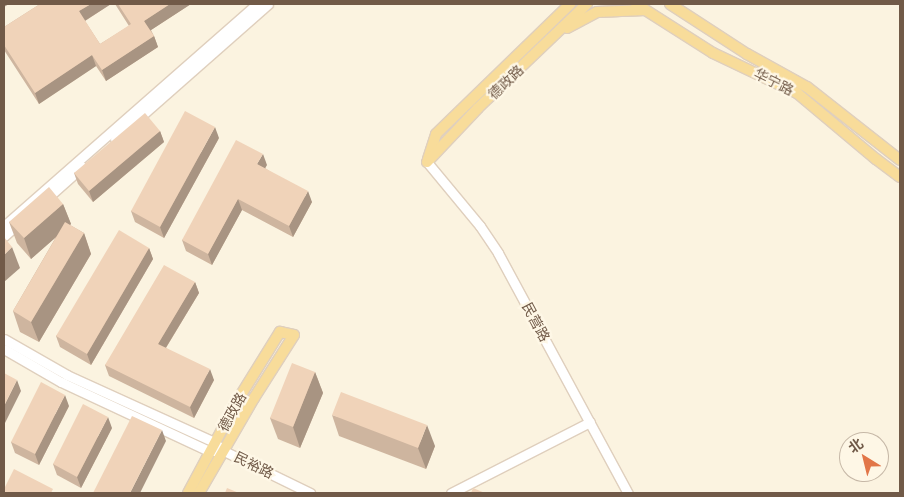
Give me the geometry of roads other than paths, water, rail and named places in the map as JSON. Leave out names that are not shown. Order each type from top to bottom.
[{"type":"main road","points":[[556,18],[562,4]]},
{"type":"main road","name":"德政路","points":[[427,162],[436,134],[570,4]]},
{"type":"main road","name":"德政路","points":[[427,162],[478,108],[587,4]]},
{"type":"main road","name":"华宁路","points":[[636,4],[712,53],[797,93],[900,177]]},
{"type":"main road","name":"华宁路","points":[[670,4],[747,54],[807,87],[900,160]]},
{"type":"main road","points":[[551,38],[597,12],[645,10]]},
{"type":"main road","name":"德政路","points":[[188,493],[212,446],[280,332],[294,335],[199,493]]},
{"type":"street","points":[[4,226],[257,4]]},
{"type":"street","points":[[4,236],[268,4]]},
{"type":"street","name":"民营路","points":[[427,162],[480,226],[498,253],[628,493]]},
{"type":"street","points":[[4,339],[67,375],[212,446]]},
{"type":"street","points":[[4,349],[61,382],[212,446]]},
{"type":"street","points":[[451,493],[590,422]]},
{"type":"street","name":"民裕路","points":[[212,446],[310,493]]}]
